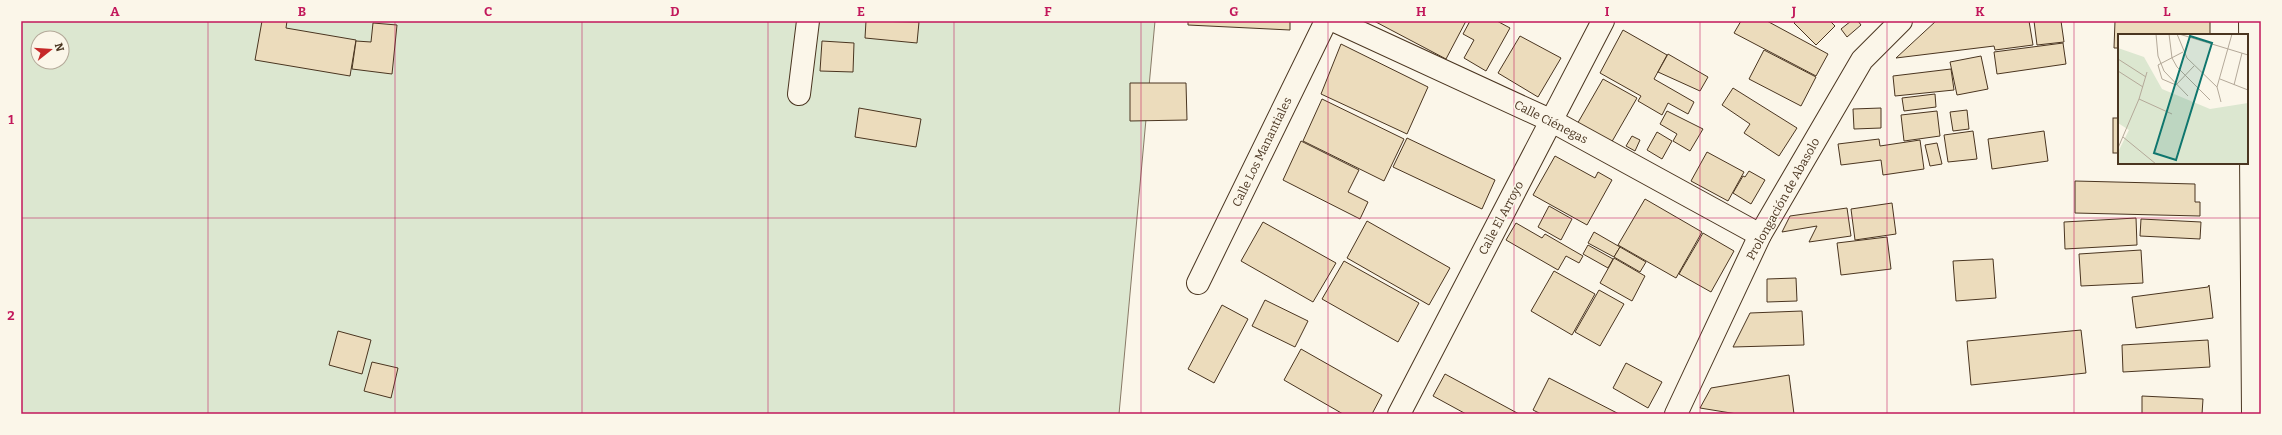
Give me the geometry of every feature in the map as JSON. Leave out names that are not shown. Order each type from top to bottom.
[{"type":"street","points":[[799,94],[808,21]]},
{"type":"street","name":"Calle Los Manantiales","points":[[1198,283],[1326,21]]},
{"type":"street","name":"Calle Ciénegas","points":[[1335,21],[1552,121],[1760,235]]},
{"type":"street","name":"Calle El Arroyo","points":[[1398,414],[1603,21]]},
{"type":"street","name":"Prolongación de Abasolo","points":[[1676,414],[1760,235],[1862,60],[1902,21]]},
{"type":"street","points":[[2250,21],[2253,414]]},
{"type":"green space","points":[[21,21],[1155,21],[1119,414],[21,414]]},
{"type":"building","points":[[262,21],[287,21],[286,28],[356,40],[350,76],[255,60]]},
{"type":"building","points":[[866,21],[919,22],[917,43],[865,38]]},
{"type":"building","points":[[1188,21],[1290,21],[1290,30],[1188,25]]},
{"type":"building","points":[[1374,21],[1466,21],[1446,59]]},
{"type":"building","points":[[1470,21],[1497,21],[1510,28],[1486,71],[1464,58],[1474,40],[1463,34]]},
{"type":"building","points":[[1741,21],[1767,21],[1828,54],[1816,76],[1734,33]]},
{"type":"building","points":[[1796,21],[1830,21],[1835,26],[1816,45],[1794,23]]},
{"type":"building","points":[[1851,21],[1858,21],[1861,25],[1847,37],[1841,29]]},
{"type":"building","points":[[1936,21],[2029,21],[2033,45],[1995,50],[1994,46],[1896,58]]},
{"type":"building","points":[[2034,21],[2061,21],[2064,42],[2037,45]]},
{"type":"building","points":[[2115,21],[2210,21],[2210,34],[2118,34],[2118,48],[2114,48]]},
{"type":"building","points":[[373,23],[397,25],[392,74],[352,69],[356,41],[371,42]]},
{"type":"building","points":[[1623,30],[1667,55],[1654,79],[1694,102],[1688,114],[1668,103],[1662,115],[1638,101],[1641,96],[1600,73]]},
{"type":"building","points":[[1520,36],[1561,58],[1538,97],[1498,73]]},
{"type":"building","points":[[822,41],[854,43],[853,72],[820,71]]},
{"type":"building","points":[[2063,43],[2066,64],[1997,74],[1994,52]]},
{"type":"building","points":[[1341,44],[1428,87],[1407,134],[1321,94]]},
{"type":"building","points":[[1764,50],[1816,77],[1801,106],[1749,79]]},
{"type":"building","points":[[1668,54],[1708,77],[1700,91],[1658,72]]},
{"type":"building","points":[[1981,56],[1988,89],[1957,95],[1950,62]]},
{"type":"building","points":[[1951,69],[1954,90],[1895,96],[1893,76]]},
{"type":"building","points":[[1603,79],[1637,98],[1610,145],[1576,126]]},
{"type":"building","points":[[1130,83],[1186,83],[1187,120],[1130,121]]},
{"type":"building","points":[[1733,88],[1797,128],[1779,156],[1744,133],[1750,124],[1722,105]]},
{"type":"building","points":[[1935,94],[1936,107],[1904,111],[1902,98]]},
{"type":"building","points":[[1322,99],[1404,139],[1384,181],[1303,141]]},
{"type":"building","points":[[859,108],[921,119],[916,147],[855,137]]},
{"type":"building","points":[[1881,108],[1881,128],[1854,129],[1853,109]]},
{"type":"building","points":[[1967,110],[1969,129],[1953,131],[1950,112]]},
{"type":"building","points":[[1667,111],[1703,129],[1690,151],[1673,141],[1677,134],[1660,124]]},
{"type":"building","points":[[1937,111],[1940,136],[1904,141],[1901,115]]},
{"type":"building","points":[[2113,118],[2118,118],[2118,153],[2113,153]]},
{"type":"building","points":[[1973,131],[1977,159],[1948,162],[1944,135]]},
{"type":"building","points":[[2044,131],[2048,161],[1992,169],[1988,139]]},
{"type":"building","points":[[1657,132],[1672,141],[1662,159],[1647,150]]},
{"type":"building","points":[[1632,136],[1640,140],[1635,151],[1626,146]]},
{"type":"building","points":[[1407,138],[1495,180],[1482,209],[1393,167]]},
{"type":"building","points":[[1879,139],[1880,146],[1920,140],[1924,169],[1883,175],[1881,160],[1841,165],[1838,144]]},
{"type":"building","points":[[1301,141],[1359,170],[1348,192],[1368,202],[1360,219],[1283,180]]},
{"type":"building","points":[[1937,143],[1942,164],[1930,166],[1925,145]]},
{"type":"building","points":[[1707,152],[1744,172],[1728,201],[1691,181]]},
{"type":"building","points":[[1555,156],[1595,178],[1598,172],[1612,180],[1587,225],[1533,195]]},
{"type":"building","points":[[1749,171],[1765,180],[1751,204],[1733,193],[1743,176],[1745,177]]},
{"type":"building","points":[[2075,181],[2195,184],[2195,202],[2200,202],[2200,216],[2075,213]]},
{"type":"building","points":[[1645,199],[1702,232],[1676,278],[1618,245]]},
{"type":"building","points":[[1892,203],[1896,234],[1855,240],[1851,209]]},
{"type":"building","points":[[1549,206],[1572,219],[1561,240],[1538,227]]},
{"type":"building","points":[[1847,208],[1851,236],[1809,242],[1817,226],[1782,232],[1790,216]]},
{"type":"building","points":[[2136,218],[2137,245],[2065,249],[2064,222]]},
{"type":"building","points":[[2141,219],[2201,222],[2200,239],[2140,236]]},
{"type":"building","points":[[1367,221],[1450,268],[1429,305],[1347,258]]},
{"type":"building","points":[[1263,222],[1336,263],[1313,302],[1241,261]]},
{"type":"building","points":[[1516,223],[1542,238],[1545,234],[1583,256],[1579,263],[1566,256],[1558,270],[1506,240]]},
{"type":"building","points":[[1594,232],[1620,247],[1614,257],[1588,243]]},
{"type":"building","points":[[1703,233],[1734,251],[1711,292],[1679,274]]},
{"type":"building","points":[[1887,237],[1891,269],[1841,275],[1837,243]]},
{"type":"building","points":[[1588,245],[1613,259],[1608,268],[1583,254]]},
{"type":"building","points":[[1620,247],[1646,262],[1640,272],[1614,257]]},
{"type":"building","points":[[2141,250],[2143,283],[2081,286],[2079,254]]},
{"type":"building","points":[[1614,258],[1645,276],[1632,301],[1600,283]]},
{"type":"building","points":[[1993,259],[1996,298],[1956,301],[1953,261]]},
{"type":"building","points":[[1344,261],[1419,303],[1398,342],[1322,299]]},
{"type":"building","points":[[1554,271],[1595,294],[1572,335],[1531,311]]},
{"type":"building","points":[[1796,278],[1797,301],[1767,302],[1767,279]]},
{"type":"building","points":[[2209,285],[2213,318],[2136,328],[2132,297],[2208,287]]},
{"type":"building","points":[[1599,290],[1624,304],[1600,346],[1575,332]]},
{"type":"building","points":[[1265,300],[1308,321],[1295,347],[1252,326]]},
{"type":"building","points":[[1222,305],[1248,319],[1214,383],[1188,369]]},
{"type":"building","points":[[1802,311],[1804,345],[1733,347],[1750,313]]},
{"type":"building","points":[[2081,330],[2086,373],[1971,385],[1967,341]]},
{"type":"building","points":[[338,331],[371,340],[362,374],[329,365]]},
{"type":"building","points":[[2208,340],[2210,367],[2123,372],[2122,345]]},
{"type":"building","points":[[1301,349],[1382,395],[1372,414],[1343,414],[1284,380]]},
{"type":"building","points":[[372,362],[398,368],[391,398],[364,391]]},
{"type":"building","points":[[1626,363],[1662,382],[1648,408],[1613,388]]},
{"type":"building","points":[[1445,374],[1519,414],[1466,414],[1433,396]]},
{"type":"building","points":[[1789,375],[1794,414],[1737,414],[1700,408],[1711,388]]},
{"type":"building","points":[[1549,378],[1619,414],[1541,414],[1533,410]]},
{"type":"building","points":[[2142,396],[2203,399],[2202,414],[2142,414]]}]
